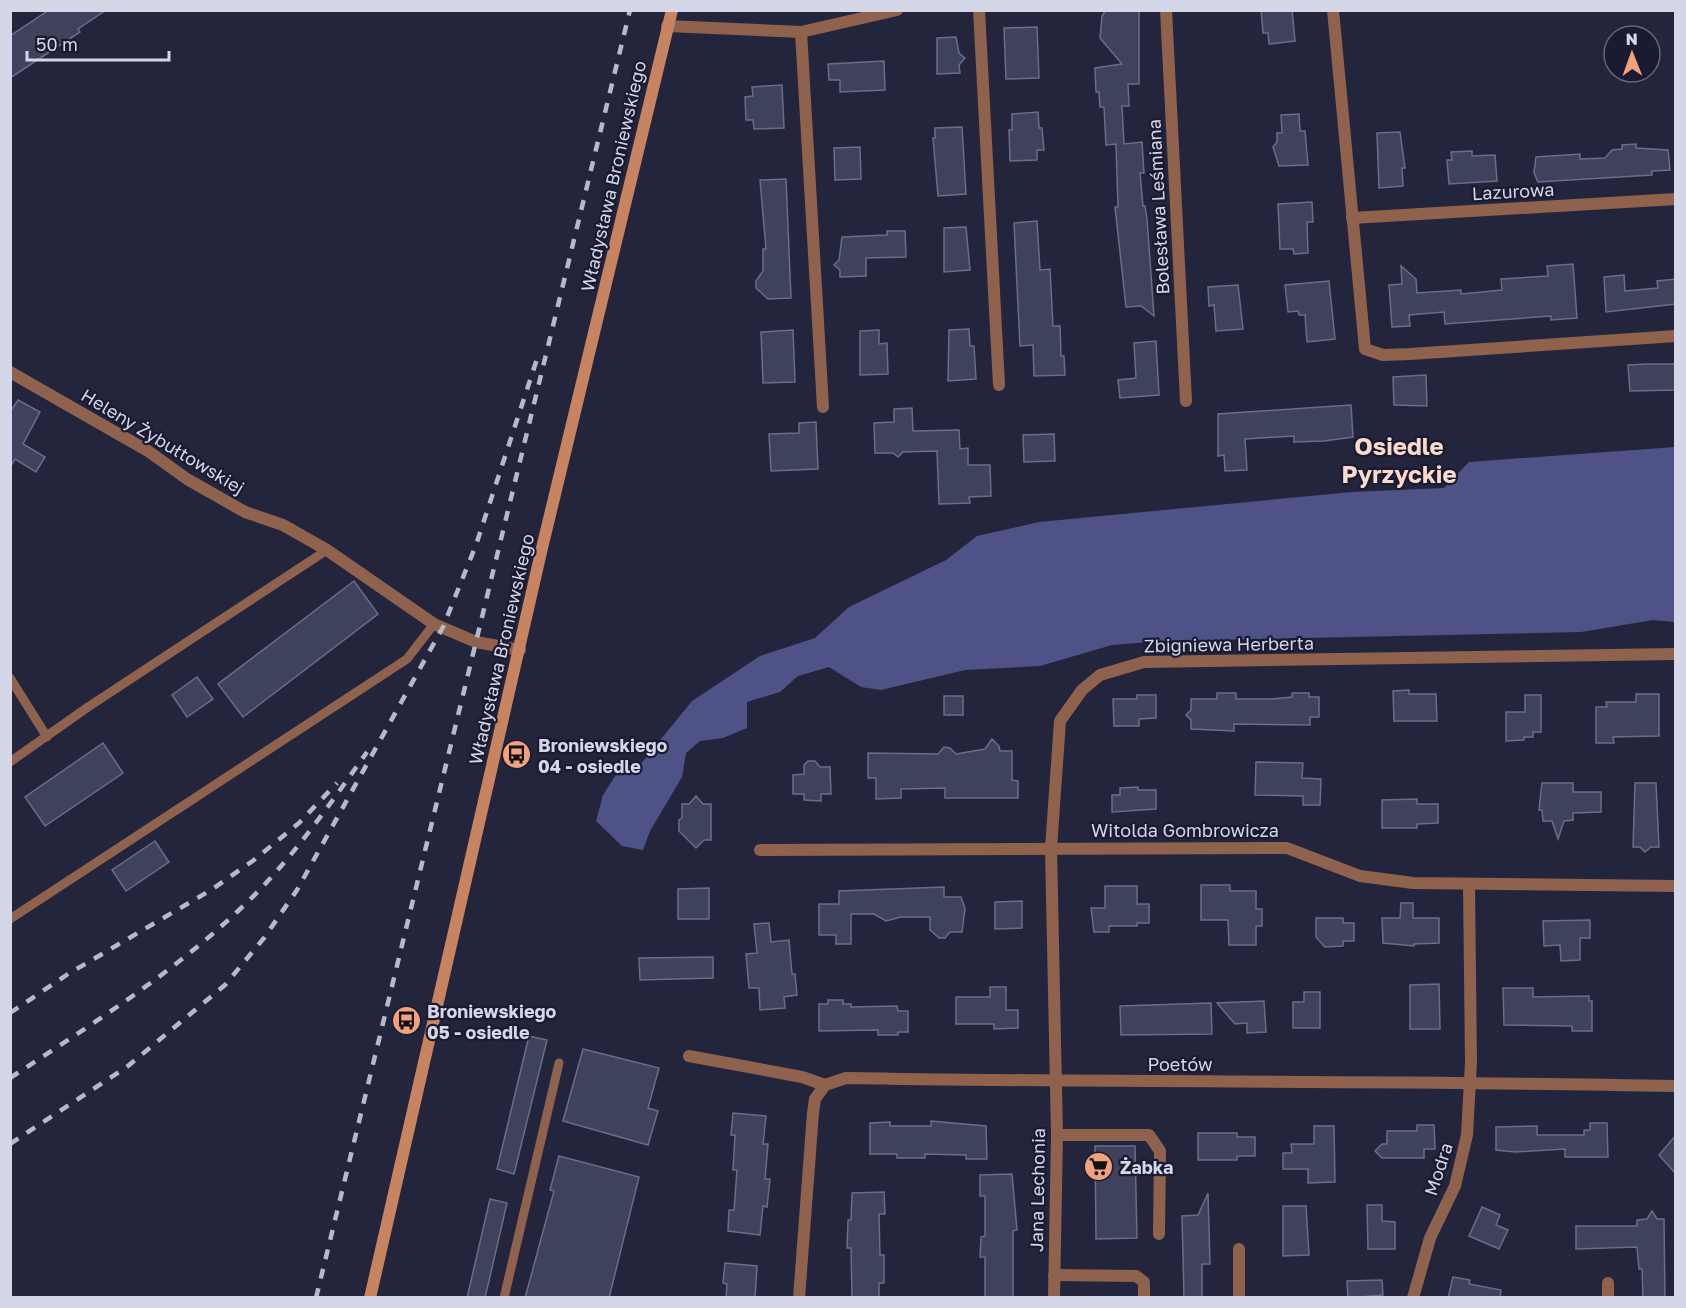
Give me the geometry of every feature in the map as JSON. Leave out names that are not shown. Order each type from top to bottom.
[{"type":"main road","name":"Władysława Broniewskiego","points":[[370,1298],[520,650],[672,10]]},
{"type":"street","points":[[667,26],[801,32],[897,10]]},
{"type":"street","points":[[979,10],[999,386]]},
{"type":"street","name":"Bolesława Leśmiana","points":[[1166,10],[1186,401]]},
{"type":"street","points":[[1333,10],[1365,349],[1383,356],[1676,336]]},
{"type":"street","points":[[801,32],[823,407]]},
{"type":"street","name":"Lazurowa","points":[[1352,218],[1676,199]]},
{"type":"street","name":"Heleny Żybułtowskiej","points":[[10,372],[148,452],[187,479],[245,512],[283,525],[327,550],[434,624],[476,642],[520,650]]},
{"type":"street","name":"Zbigniewa Herberta","points":[[1055,1082],[1051,848],[1060,721],[1082,690],[1100,675],[1129,664],[1144,662],[1676,654]]},
{"type":"street","name":"Witolda Gombrowicza","points":[[760,850],[1287,848],[1360,876],[1413,883],[1676,886]]},
{"type":"street","points":[[1468,1082],[1471,1062],[1469,885]]},
{"type":"street","name":"Poetów","points":[[689,1056],[802,1077],[825,1084],[846,1078],[1055,1082],[1468,1082],[1676,1086]]},
{"type":"street","name":"Jana Lechonia","points":[[1054,1298],[1055,1082]]},
{"type":"street","name":"Modra","points":[[1413,1298],[1430,1238],[1455,1186],[1467,1135],[1468,1082]]},
{"type":"street","points":[[799,1298],[813,1113],[815,1099],[825,1084]]},
{"type":"street","points":[[1056,1135],[1149,1135],[1160,1151],[1159,1234]]},
{"type":"street","points":[[1239,1249],[1239,1298]]},
{"type":"street","points":[[1054,1275],[1136,1276],[1144,1282],[1144,1298]]},
{"type":"street","points":[[1608,1283],[1608,1298]]},
{"type":"lane","points":[[10,762],[88,707],[327,550]]},
{"type":"lane","points":[[10,919],[407,660],[434,624]]},
{"type":"lane","points":[[10,678],[47,737]]},
{"type":"lane","points":[[504,1298],[559,1063]]},
{"type":"shaded area","points":[[1675,447],[1675,622],[1653,620],[1581,632],[1162,641],[1112,645],[1040,666],[965,670],[881,690],[861,687],[829,667],[798,676],[780,692],[747,702],[747,728],[723,738],[700,741],[686,753],[682,777],[650,831],[643,850],[622,846],[596,821],[603,795],[621,767],[636,770],[692,701],[760,656],[815,638],[849,607],[946,560],[977,536],[1039,522],[1352,492],[1444,488],[1469,462]]},
{"type":"building","points":[[49,10],[106,10],[78,29],[80,32],[10,78],[10,36]]},
{"type":"building","points":[[1106,10],[1139,10],[1139,84],[1128,84],[1129,106],[1122,106],[1124,144],[1142,142],[1144,173],[1140,173],[1143,206],[1145,206],[1147,219],[1154,316],[1141,306],[1126,307],[1115,207],[1118,207],[1116,144],[1106,145],[1104,107],[1100,107],[1099,92],[1096,92],[1095,68],[1122,64],[1100,38],[1102,16]]},
{"type":"building","points":[[1261,10],[1292,10],[1295,41],[1269,44],[1268,33],[1263,33]]},
{"type":"building","points":[[1037,27],[1039,78],[1006,79],[1004,28]]},
{"type":"building","points":[[956,37],[959,53],[965,58],[959,65],[960,73],[937,74],[937,38]]},
{"type":"building","points":[[884,61],[885,90],[840,92],[840,80],[829,80],[828,64]]},
{"type":"building","points":[[782,85],[784,128],[754,129],[753,120],[746,120],[745,97],[753,96],[752,87]]},
{"type":"building","points":[[1038,112],[1044,150],[1037,150],[1037,160],[1010,161],[1009,130],[1012,130],[1012,114]]},
{"type":"building","points":[[1299,114],[1300,131],[1305,131],[1308,165],[1279,166],[1273,147],[1277,142],[1277,133],[1282,133],[1281,115]]},
{"type":"building","points":[[962,127],[966,194],[938,196],[933,138],[935,138],[935,128]]},
{"type":"building","points":[[1400,132],[1405,168],[1402,168],[1403,186],[1379,188],[1377,133]]},
{"type":"building","points":[[1636,144],[1636,148],[1668,150],[1670,170],[1652,171],[1652,175],[1538,182],[1534,173],[1536,157],[1580,154],[1580,159],[1605,158],[1612,150],[1622,149],[1622,145]]},
{"type":"building","points":[[860,147],[861,179],[835,180],[834,148]]},
{"type":"building","points":[[1472,151],[1472,156],[1495,155],[1497,181],[1449,184],[1447,160],[1452,160],[1451,152]]},
{"type":"building","points":[[786,179],[791,298],[768,299],[756,288],[756,281],[763,271],[763,249],[766,249],[760,180]]},
{"type":"building","points":[[1312,202],[1313,222],[1307,222],[1308,253],[1294,254],[1293,249],[1280,249],[1278,204]]},
{"type":"building","points":[[1037,221],[1040,270],[1050,269],[1053,326],[1060,326],[1061,356],[1064,356],[1065,375],[1034,376],[1033,345],[1020,346],[1014,223]]},
{"type":"building","points":[[966,227],[970,270],[944,272],[944,228]]},
{"type":"building","points":[[887,231],[905,231],[906,257],[866,258],[866,276],[840,277],[840,270],[834,265],[839,260],[842,237],[887,235]]},
{"type":"building","points":[[1573,264],[1577,318],[1551,320],[1551,316],[1445,324],[1444,312],[1409,315],[1410,326],[1392,327],[1389,285],[1402,284],[1401,266],[1416,279],[1417,293],[1461,290],[1461,294],[1502,290],[1501,279],[1548,276],[1547,266]]},
{"type":"building","points":[[1624,275],[1625,291],[1658,288],[1657,281],[1676,279],[1676,304],[1606,312],[1604,277]]},
{"type":"building","points":[[1329,281],[1335,339],[1307,342],[1305,315],[1299,315],[1298,311],[1288,312],[1285,285]]},
{"type":"building","points":[[1238,285],[1243,329],[1216,331],[1214,305],[1209,306],[1208,287]]},
{"type":"building","points":[[969,329],[970,346],[974,346],[976,379],[948,381],[949,330]]},
{"type":"building","points":[[793,330],[795,382],[763,383],[761,332]]},
{"type":"building","points":[[879,330],[879,344],[887,343],[888,374],[860,375],[860,331]]},
{"type":"building","points":[[1156,341],[1159,395],[1120,398],[1118,380],[1136,378],[1134,343]]},
{"type":"building","points":[[1676,364],[1676,390],[1630,391],[1628,365]]},
{"type":"building","points":[[1426,375],[1427,406],[1394,405],[1393,377]]},
{"type":"building","points":[[18,400],[40,412],[23,444],[45,457],[36,472],[15,459],[10,468],[10,412]]},
{"type":"building","points":[[1351,405],[1353,437],[1294,442],[1294,436],[1245,439],[1247,470],[1225,471],[1224,455],[1218,456],[1218,414]]},
{"type":"building","points":[[912,408],[913,431],[959,430],[960,449],[968,448],[968,465],[990,465],[991,496],[969,497],[970,503],[939,504],[937,451],[903,452],[898,457],[893,453],[875,453],[874,423],[894,422],[894,409]]},
{"type":"building","points":[[816,422],[818,469],[771,471],[769,434],[799,433],[799,423]]},
{"type":"building","points":[[1054,434],[1055,461],[1024,462],[1023,435]]},
{"type":"building","points":[[354,581],[378,614],[243,717],[218,684]]},
{"type":"building","points":[[197,677],[213,699],[187,717],[172,695]]},
{"type":"building","points":[[1409,690],[1409,694],[1436,694],[1437,721],[1394,721],[1393,691]]},
{"type":"building","points":[[1217,693],[1236,693],[1236,699],[1271,699],[1292,697],[1292,693],[1309,693],[1309,697],[1319,697],[1319,717],[1310,717],[1310,725],[1234,724],[1234,731],[1191,729],[1191,720],[1186,715],[1191,710],[1191,699],[1217,699]]},
{"type":"building","points":[[1636,694],[1659,694],[1659,736],[1613,737],[1614,743],[1596,743],[1596,707],[1607,707],[1606,702],[1636,702]]},
{"type":"building","points":[[1137,695],[1156,695],[1156,718],[1139,719],[1139,726],[1114,726],[1113,699],[1137,699]]},
{"type":"building","points":[[1525,695],[1541,695],[1541,732],[1533,732],[1533,737],[1524,737],[1524,740],[1506,741],[1506,712],[1525,712]]},
{"type":"building","points":[[944,696],[963,696],[963,715],[944,715]]},
{"type":"building","points":[[992,739],[999,746],[1000,751],[1012,751],[1012,780],[1018,781],[1018,798],[945,798],[945,788],[901,789],[901,798],[876,799],[876,778],[868,778],[868,753],[938,754],[944,747],[950,748],[956,754],[985,749]]},
{"type":"building","points":[[103,743],[123,773],[45,826],[25,797]]},
{"type":"building","points":[[808,761],[815,761],[820,767],[830,767],[831,794],[821,794],[821,801],[804,800],[804,794],[793,794],[793,775],[804,774],[804,765]]},
{"type":"building","points":[[1256,762],[1303,763],[1302,778],[1321,779],[1320,805],[1303,805],[1303,796],[1255,795]]},
{"type":"building","points":[[1542,783],[1573,783],[1573,792],[1601,792],[1601,812],[1573,813],[1573,820],[1564,821],[1558,839],[1552,821],[1543,821],[1542,810],[1539,810]]},
{"type":"building","points":[[1635,783],[1656,783],[1659,847],[1651,847],[1645,852],[1640,847],[1633,847]]},
{"type":"building","points":[[1138,787],[1138,790],[1156,790],[1156,809],[1112,812],[1112,795],[1120,795],[1120,788]]},
{"type":"building","points":[[696,796],[703,804],[711,804],[711,840],[704,840],[696,848],[679,831],[679,820],[682,818],[682,804],[689,804]]},
{"type":"building","points":[[1417,799],[1417,804],[1438,804],[1438,823],[1417,824],[1417,828],[1382,828],[1382,800]]},
{"type":"building","points":[[155,841],[169,862],[126,891],[112,870]]},
{"type":"building","points":[[1201,885],[1230,885],[1230,891],[1256,891],[1256,909],[1262,909],[1262,926],[1256,926],[1256,945],[1229,945],[1228,920],[1201,920]]},
{"type":"building","points":[[1105,886],[1137,886],[1137,904],[1149,904],[1149,923],[1137,923],[1137,926],[1109,926],[1109,932],[1094,932],[1091,908],[1105,908]]},
{"type":"building","points":[[944,887],[944,897],[961,897],[965,909],[962,932],[950,932],[945,938],[939,938],[930,930],[930,917],[901,917],[886,921],[874,914],[851,914],[851,944],[836,944],[836,935],[819,935],[819,904],[839,904],[839,891]]},
{"type":"building","points":[[709,888],[709,919],[678,919],[678,889]]},
{"type":"building","points":[[1022,901],[1022,928],[995,929],[995,902]]},
{"type":"building","points":[[1401,903],[1413,903],[1413,918],[1439,918],[1439,943],[1414,944],[1414,946],[1383,943],[1382,918],[1400,918]]},
{"type":"building","points":[[1316,918],[1343,918],[1343,923],[1354,923],[1354,941],[1343,941],[1343,946],[1325,947],[1316,937]]},
{"type":"building","points":[[1590,920],[1590,938],[1580,938],[1580,960],[1561,961],[1560,945],[1544,946],[1543,921]]},
{"type":"building","points":[[769,923],[771,942],[789,940],[792,974],[795,974],[797,995],[784,997],[785,1008],[760,1010],[759,988],[749,988],[746,954],[757,953],[754,924]]},
{"type":"building","points":[[713,957],[713,978],[640,980],[639,958]]},
{"type":"building","points":[[1439,984],[1440,1029],[1410,1029],[1410,985]]},
{"type":"building","points":[[990,987],[1006,987],[1006,1010],[1018,1010],[1018,1028],[994,1029],[994,1024],[956,1024],[956,997],[990,997]]},
{"type":"building","points":[[1503,988],[1533,988],[1533,997],[1589,996],[1589,1001],[1592,1001],[1592,1031],[1572,1031],[1572,1026],[1504,1025]]},
{"type":"building","points":[[1304,992],[1320,992],[1320,1028],[1293,1028],[1293,1002],[1304,1002]]},
{"type":"building","points":[[828,1000],[843,1000],[843,1004],[851,1004],[851,1007],[897,1006],[898,1011],[908,1011],[908,1032],[898,1032],[898,1035],[878,1035],[878,1030],[819,1031],[819,1004],[828,1004]]},
{"type":"building","points":[[1264,1001],[1266,1032],[1247,1033],[1247,1023],[1235,1024],[1217,1003]]},
{"type":"building","points":[[1211,1003],[1212,1034],[1121,1035],[1120,1006]]},
{"type":"building","points":[[529,1036],[547,1040],[514,1174],[497,1169]]},
{"type":"building","points":[[583,1049],[659,1068],[648,1108],[658,1111],[648,1145],[563,1121]]},
{"type":"building","points":[[733,1113],[766,1116],[763,1144],[768,1144],[765,1179],[770,1179],[767,1207],[763,1206],[760,1235],[728,1231],[729,1210],[734,1210],[737,1170],[733,1170],[735,1135],[731,1135]]},
{"type":"building","points":[[931,1121],[986,1126],[987,1159],[966,1159],[966,1155],[925,1154],[925,1158],[897,1158],[897,1154],[870,1154],[870,1123],[890,1122],[890,1126],[931,1126]]},
{"type":"building","points":[[1590,1123],[1607,1123],[1608,1157],[1565,1157],[1565,1149],[1515,1152],[1496,1150],[1496,1127],[1537,1126],[1537,1135],[1584,1135],[1584,1130],[1590,1130]]},
{"type":"building","points":[[1417,1125],[1434,1125],[1435,1149],[1424,1149],[1424,1158],[1382,1158],[1375,1151],[1382,1144],[1387,1144],[1387,1131],[1417,1131]]},
{"type":"building","points":[[1314,1126],[1334,1126],[1335,1182],[1308,1183],[1308,1169],[1283,1169],[1283,1153],[1292,1153],[1291,1144],[1314,1144]]},
{"type":"building","points":[[1198,1133],[1237,1133],[1237,1137],[1255,1137],[1255,1156],[1237,1156],[1237,1160],[1198,1160]]},
{"type":"building","points":[[1676,1135],[1676,1174],[1659,1155]]},
{"type":"building","points":[[1095,1146],[1135,1146],[1137,1238],[1096,1239]]},
{"type":"building","points":[[559,1156],[639,1177],[609,1298],[525,1298],[554,1191],[550,1190]]},
{"type":"building","points":[[1012,1174],[1017,1230],[1013,1231],[1013,1298],[985,1298],[985,1257],[980,1257],[981,1237],[985,1236],[985,1196],[980,1196],[980,1175]]},
{"type":"building","points":[[884,1192],[885,1214],[879,1214],[880,1255],[884,1255],[884,1283],[879,1283],[879,1298],[852,1298],[851,1248],[847,1248],[852,1193]]},
{"type":"building","points":[[1208,1193],[1210,1264],[1202,1264],[1202,1298],[1184,1298],[1182,1216],[1198,1215]]},
{"type":"building","points":[[490,1199],[507,1203],[485,1298],[467,1298]]},
{"type":"building","points":[[1367,1205],[1382,1205],[1382,1221],[1395,1222],[1395,1249],[1368,1249]]},
{"type":"building","points":[[1283,1206],[1306,1206],[1309,1255],[1283,1256]]},
{"type":"building","points":[[1482,1207],[1500,1215],[1496,1225],[1508,1230],[1499,1249],[1469,1236]]},
{"type":"building","points":[[1652,1211],[1657,1219],[1664,1219],[1665,1298],[1643,1298],[1642,1269],[1639,1269],[1637,1247],[1576,1249],[1576,1226],[1637,1226],[1637,1220],[1647,1219]]},
{"type":"building","points":[[725,1263],[757,1266],[755,1298],[726,1298],[727,1284],[723,1283]]},
{"type":"building","points":[[1453,1277],[1470,1280],[1469,1284],[1501,1290],[1500,1298],[1448,1298]]},
{"type":"building","points":[[1382,1280],[1383,1295],[1348,1298],[1347,1281]]},
{"type":"railway","points":[[316,1298],[630,10]]},
{"type":"railway","points":[[10,1144],[128,1066],[225,985],[264,938],[297,890],[443,627],[476,545],[537,359]]},
{"type":"railway","points":[[10,1078],[156,979],[212,935],[291,855],[367,752]]},
{"type":"railway","points":[[10,1013],[68,974],[211,890],[254,860],[299,823],[337,783]]},
{"type":"place","name":"Broniewskiego 04 - osiedle","points":[[517,755]]},
{"type":"place","name":"Broniewskiego 05 - osiedle","points":[[406,1021]]},
{"type":"place","name":"Żabka","points":[[1099,1167]]},
{"type":"district","name":"Osiedle Pyrzyckie","points":[[1399,459]]}]
